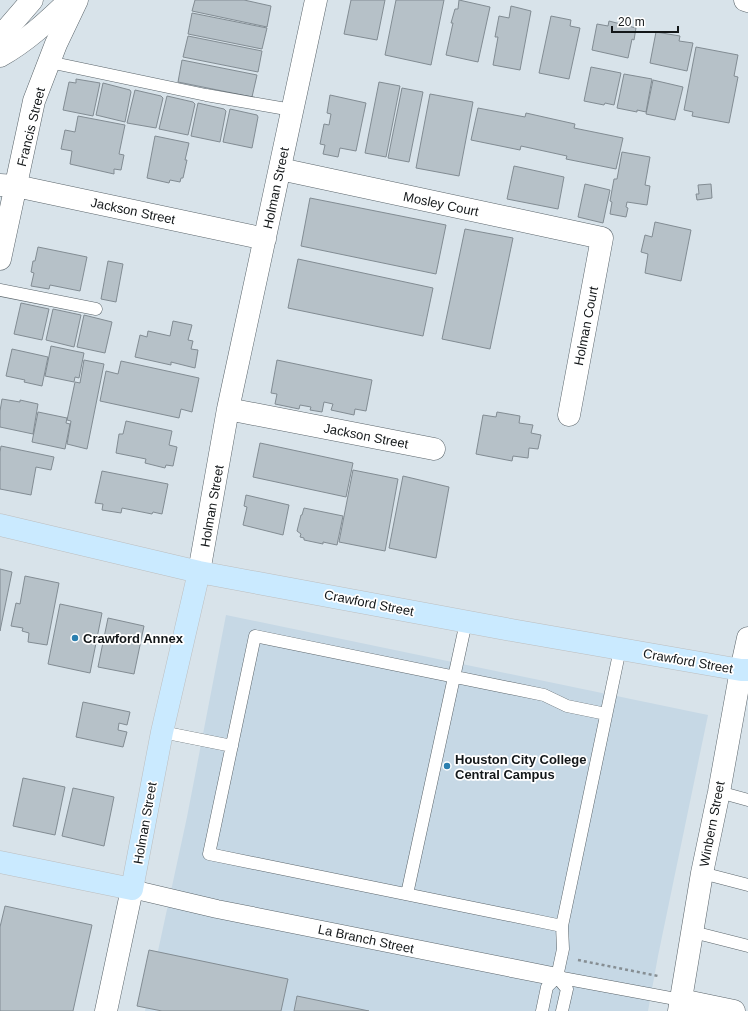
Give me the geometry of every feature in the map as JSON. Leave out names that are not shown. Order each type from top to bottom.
[{"type":"main road","name":"Crawford Street","points":[[0,525],[200,572],[466,622],[744,670]]},
{"type":"main road","name":"Holman Street","points":[[132,889],[162,732],[200,572]]},
{"type":"main road","name":"La Branch Street","points":[[0,862],[132,889]]},
{"type":"street","points":[[0,37],[32,0]]},
{"type":"street","points":[[0,56],[25,38],[70,0]]},
{"type":"street","name":"Francis Street","points":[[0,258],[8,186],[34,101],[56,44],[77,0]]},
{"type":"street","name":"Holman Street","points":[[200,572],[228,409],[316,0]]},
{"type":"street","name":"Mosley Court","points":[[280,169],[602,238]]},
{"type":"street","name":"Jackson Street","points":[[8,186],[265,239]]},
{"type":"street","name":"Holman Court","points":[[569,415],[602,238]]},
{"type":"street","name":"Jackson Street","points":[[228,409],[434,450]]},
{"type":"street","name":"Winbern Street","points":[[680,1006],[702,873],[744,670],[748,638]]},
{"type":"street","name":"Holman Street","points":[[106,1011],[132,889]]},
{"type":"street","name":"La Branch Street","points":[[132,889],[217,909],[557,978]]},
{"type":"street","name":"La Branch Street","points":[[680,1006],[734,1011]]},
{"type":"lane","points":[[49,62],[206,95],[292,110]]},
{"type":"lane","points":[[0,290],[96,309]]},
{"type":"lane","points":[[407,894],[466,622]]},
{"type":"lane","points":[[562,926],[209,854],[255,636],[544,695],[567,706],[606,714]]},
{"type":"lane","points":[[542,1011],[547,987],[557,978],[563,949],[562,926],[620,649]]},
{"type":"lane","points":[[162,732],[232,746]]},
{"type":"lane","points":[[719,792],[748,800]]},
{"type":"lane","points":[[702,873],[748,885]]},
{"type":"lane","points":[[693,932],[748,946]]},
{"type":"lane","points":[[557,978],[567,989],[562,1011]]},
{"type":"lane","name":"La Branch Street","points":[[557,978],[680,1006]]},
{"type":"shaded area","name":"Houston City College Central Campus","points":[[226,615],[708,715],[648,1011],[145,1011],[187,817]]},
{"type":"building","points":[[195,0],[244,0],[271,6],[267,27],[192,11]]},
{"type":"building","points":[[351,0],[385,0],[377,40],[344,34]]},
{"type":"building","points":[[396,0],[444,0],[431,65],[385,55]]},
{"type":"building","points":[[459,0],[490,7],[478,62],[446,55],[453,23],[451,23],[455,9],[458,9]]},
{"type":"building","points":[[511,6],[531,11],[520,70],[493,65],[498,37],[495,37],[499,16],[509,18]]},
{"type":"building","points":[[192,13],[267,28],[262,49],[188,34]]},
{"type":"building","points":[[551,16],[571,20],[570,26],[580,28],[569,79],[539,73]]},
{"type":"building","points":[[609,21],[636,28],[628,58],[592,50],[597,24],[608,26]]},
{"type":"building","points":[[656,32],[680,36],[679,41],[693,43],[687,71],[650,63]]},
{"type":"building","points":[[188,36],[262,51],[258,72],[183,57]]},
{"type":"building","points":[[696,47],[738,55],[734,76],[738,77],[729,123],[692,116],[693,112],[684,110]]},
{"type":"building","points":[[182,60],[257,75],[252,97],[178,82]]},
{"type":"building","points":[[591,67],[621,73],[614,105],[605,103],[604,105],[584,101]]},
{"type":"building","points":[[624,74],[652,79],[646,112],[637,110],[637,112],[617,108]]},
{"type":"building","points":[[76,79],[100,83],[93,116],[63,110],[69,82],[76,83]]},
{"type":"building","points":[[653,80],[683,87],[675,120],[646,114]]},
{"type":"building","points":[[379,82],[400,86],[386,157],[365,153]]},
{"type":"building","points":[[103,83],[130,90],[131,92],[125,122],[96,115]]},
{"type":"building","points":[[402,88],[423,92],[409,162],[388,158]]},
{"type":"building","points":[[135,90],[161,96],[163,98],[156,128],[127,123]]},
{"type":"building","points":[[430,94],[473,102],[459,176],[416,168]]},
{"type":"building","points":[[330,95],[366,103],[356,151],[340,148],[338,157],[323,154],[325,145],[320,144],[324,124],[329,125],[331,114],[327,113]]},
{"type":"building","points":[[167,96],[193,102],[195,104],[188,135],[159,129]]},
{"type":"building","points":[[198,103],[224,109],[226,111],[220,142],[191,136]]},
{"type":"building","points":[[478,108],[525,117],[526,113],[575,124],[574,128],[623,138],[616,169],[566,159],[567,156],[521,146],[520,150],[471,140]]},
{"type":"building","points":[[230,109],[257,115],[258,117],[252,148],[223,142]]},
{"type":"building","points":[[78,116],[125,125],[119,154],[124,155],[121,170],[114,169],[114,174],[70,164],[72,151],[61,149],[65,130],[75,132]]},
{"type":"building","points":[[155,136],[189,143],[183,178],[181,178],[180,182],[170,180],[169,183],[147,178]]},
{"type":"building","points":[[622,152],[650,157],[645,185],[650,186],[647,205],[627,202],[626,207],[628,208],[626,217],[610,214],[612,202],[610,201],[614,179],[617,179]]},
{"type":"building","points":[[514,166],[564,177],[558,209],[507,199]]},
{"type":"building","points":[[585,184],[610,190],[603,223],[578,217]]},
{"type":"building","points":[[711,184],[712,198],[697,200],[696,194],[699,194],[698,185]]},
{"type":"building","points":[[310,198],[446,225],[436,274],[301,246]]},
{"type":"building","points":[[655,222],[691,230],[681,281],[645,273],[648,254],[641,252],[645,235],[652,237]]},
{"type":"building","points":[[465,229],[513,238],[490,349],[442,339]]},
{"type":"building","points":[[38,247],[87,257],[80,291],[50,285],[49,289],[31,286],[34,273],[31,272]]},
{"type":"building","points":[[298,259],[433,288],[423,336],[288,308]]},
{"type":"building","points":[[108,261],[123,264],[116,302],[101,299]]},
{"type":"building","points":[[21,303],[49,309],[42,340],[14,334]]},
{"type":"building","points":[[53,309],[81,315],[74,347],[46,340]]},
{"type":"building","points":[[84,315],[112,322],[105,353],[77,347]]},
{"type":"building","points":[[173,321],[192,325],[188,340],[193,341],[191,349],[198,350],[195,368],[171,362],[171,365],[135,357],[140,335],[147,337],[148,331],[170,336]]},
{"type":"building","points":[[51,346],[84,353],[79,378],[75,377],[74,382],[45,376]]},
{"type":"building","points":[[12,349],[48,357],[42,386],[24,382],[25,380],[6,376]]},
{"type":"building","points":[[84,360],[104,364],[87,449],[67,444],[71,421],[67,420],[75,382],[80,383]]},
{"type":"building","points":[[277,360],[372,380],[366,411],[355,409],[354,415],[331,410],[333,404],[324,402],[322,412],[310,410],[311,407],[300,405],[299,409],[275,404],[277,394],[271,393]]},
{"type":"building","points":[[121,361],[199,378],[192,412],[181,409],[179,418],[100,401],[106,371],[118,374]]},
{"type":"building","points":[[2,399],[20,402],[20,400],[38,404],[33,434],[0,427]]},
{"type":"building","points":[[38,412],[67,418],[66,423],[70,424],[65,449],[32,442]]},
{"type":"building","points":[[497,412],[520,416],[519,423],[533,425],[531,433],[541,435],[538,449],[529,448],[528,458],[513,456],[512,461],[476,454],[483,415],[496,417]]},
{"type":"building","points":[[126,421],[172,431],[169,445],[177,447],[173,466],[166,465],[165,468],[145,463],[146,459],[116,453],[119,434],[123,434]]},
{"type":"building","points":[[260,443],[353,463],[346,497],[253,477]]},
{"type":"building","points":[[1,446],[54,457],[51,470],[36,467],[31,495],[0,489]]},
{"type":"building","points":[[353,470],[398,479],[385,551],[339,542]]},
{"type":"building","points":[[102,471],[168,484],[162,514],[153,512],[152,514],[122,508],[121,513],[102,510],[103,504],[95,503]]},
{"type":"building","points":[[403,476],[449,487],[436,558],[389,548]]},
{"type":"building","points":[[246,495],[289,505],[283,535],[243,525],[247,507],[244,506]]},
{"type":"building","points":[[304,508],[343,516],[337,545],[304,540],[304,538],[300,537],[301,534],[297,531]]},
{"type":"building","points":[[0,569],[12,572],[0,631]]},
{"type":"building","points":[[25,576],[59,583],[47,645],[28,642],[29,633],[22,631],[23,628],[11,626],[16,603],[20,604]]},
{"type":"building","name":"Crawford Annex","points":[[60,604],[102,613],[90,673],[48,664]]},
{"type":"building","points":[[108,618],[144,626],[134,674],[98,667]]},
{"type":"building","points":[[83,702],[130,712],[127,725],[119,723],[118,730],[127,732],[123,747],[76,737]]},
{"type":"building","points":[[23,778],[65,787],[55,835],[13,826]]},
{"type":"building","points":[[73,788],[114,797],[104,846],[62,836]]},
{"type":"building","points":[[5,906],[92,925],[73,1011],[0,1011],[0,927]]},
{"type":"building","points":[[149,950],[288,979],[281,1011],[162,1011],[137,1006]]},
{"type":"building","points":[[297,996],[369,1011],[294,1011]]},
{"type":"place","name":"Crawford Annex","points":[[75,638]]},
{"type":"place","name":"Houston City College Central Campus","points":[[447,766]]}]
